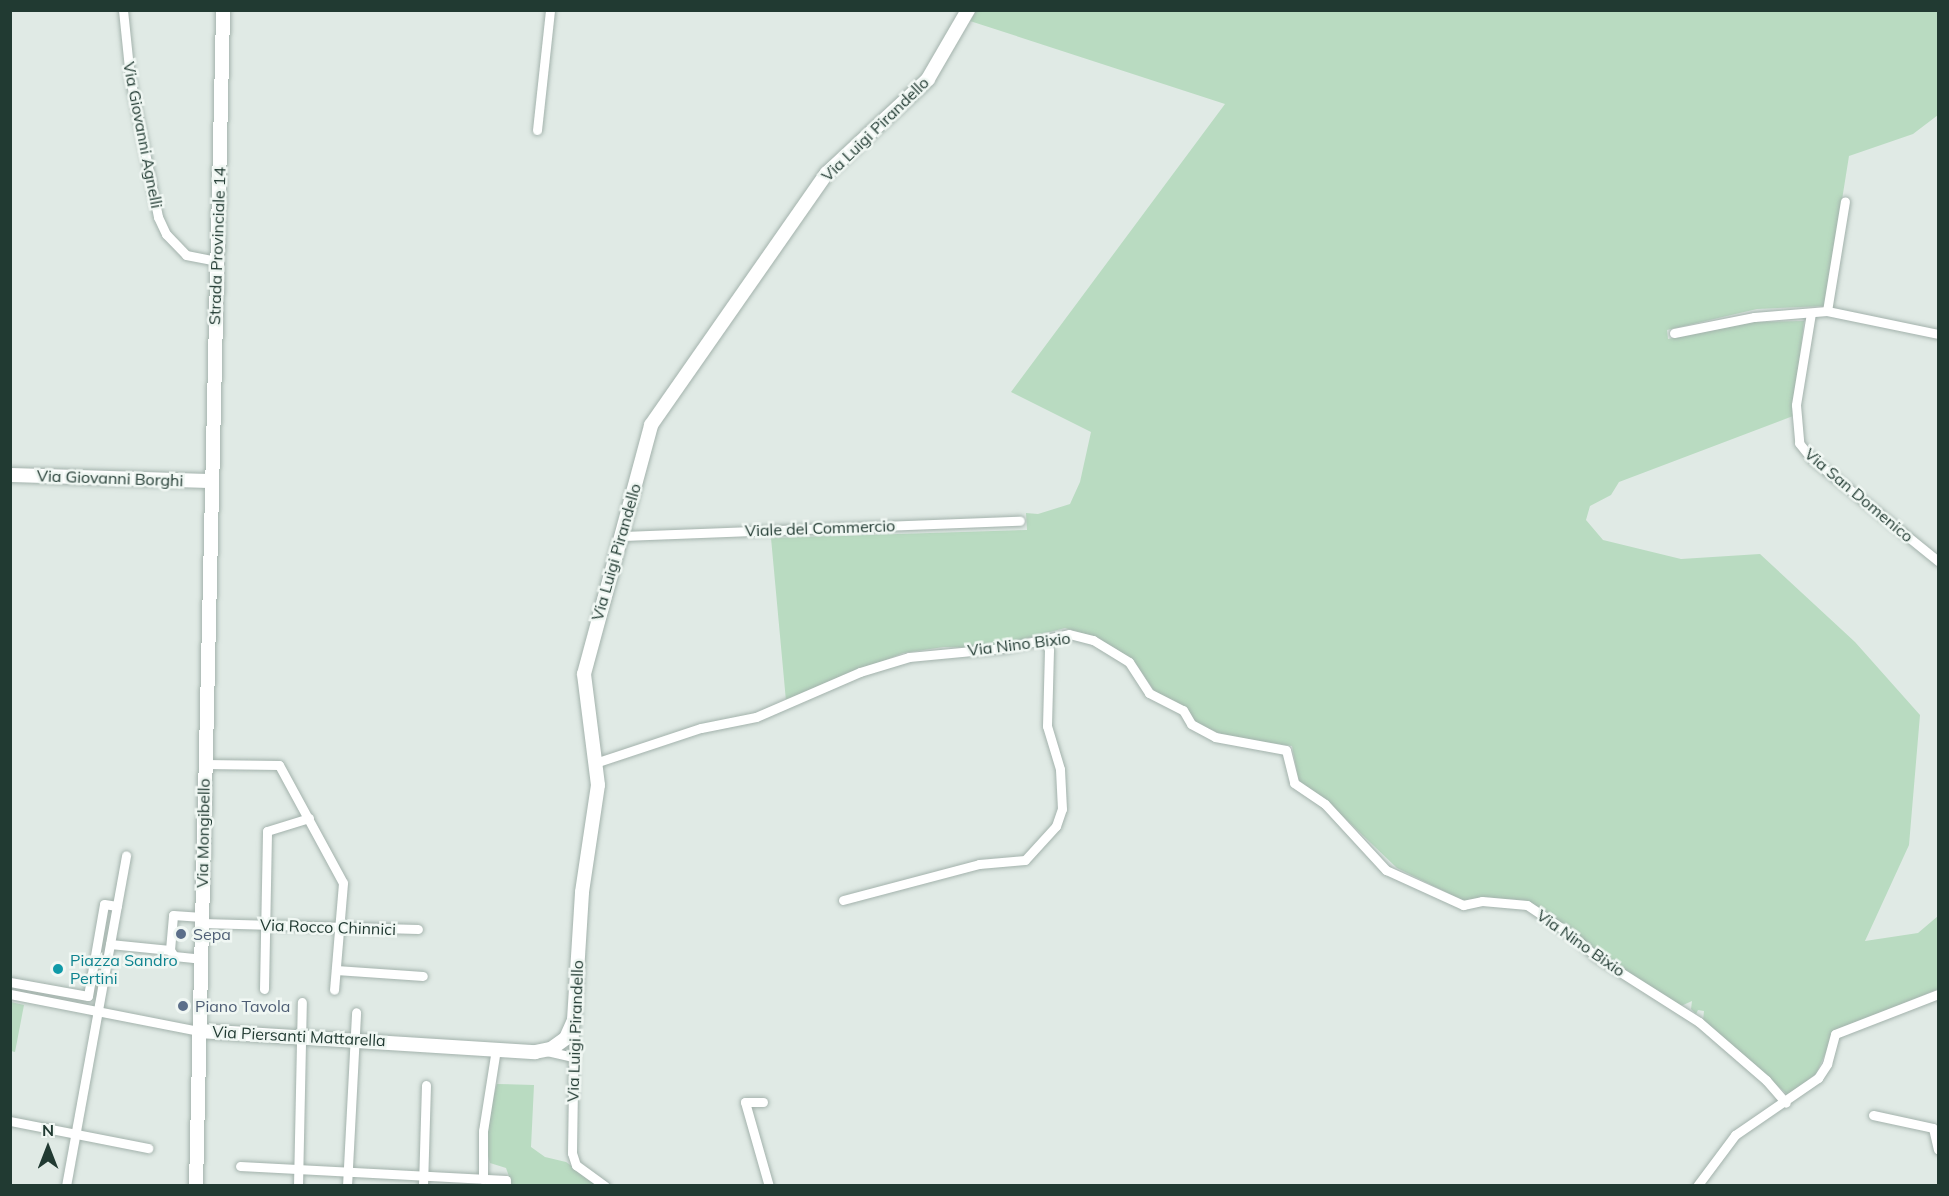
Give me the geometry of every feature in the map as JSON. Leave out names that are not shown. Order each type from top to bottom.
[{"type":"street","name":"Via Giovanni Agnelli","points":[[123,10],[130,78],[158,217],[166,234],[186,255],[217,261]]},
{"type":"street","name":"Strada Provinciale 14","points":[[210,481],[223,10]]},
{"type":"street","points":[[537,130],[550,10]]},
{"type":"street","name":"Via Luigi Pirandello","points":[[605,1185],[576,1165],[572,1153],[574,1020],[582,892],[596,805],[598,762],[584,674],[651,425],[827,174],[928,79],[968,10]]},
{"type":"street","points":[[1827,311],[1845,201]]},
{"type":"street","points":[[1674,333],[1755,317],[1827,311],[1938,334]]},
{"type":"street","name":"Via San Domenico","points":[[1811,313],[1796,405],[1799,443],[1812,459],[1938,561]]},
{"type":"street","name":"Via Giovanni Borghi","points":[[10,475],[210,481]]},
{"type":"street","name":"Via Mongibello","points":[[196,1185],[210,481]]},
{"type":"street","name":"Viale del Commercio","points":[[621,536],[1020,521]]},
{"type":"street","name":"Via Nino Bixio","points":[[598,762],[701,728],[771,712],[860,672],[909,657],[990,650],[1069,634],[1093,640],[1129,662],[1149,693],[1183,711],[1191,723],[1215,737],[1286,750],[1294,783],[1325,804],[1386,870],[1463,905],[1482,901],[1527,905],[1572,935],[1595,956],[1699,1022],[1766,1080],[1786,1103]]},
{"type":"street","points":[[843,900],[980,864],[1025,860],[1056,826],[1062,809],[1060,769],[1047,726],[1049,650],[1045,639]]},
{"type":"street","points":[[204,764],[279,765],[343,883],[334,990]]},
{"type":"street","points":[[264,989],[267,831],[309,819]]},
{"type":"street","points":[[66,1185],[126,855]]},
{"type":"street","points":[[10,982],[88,996],[104,904],[117,906]]},
{"type":"street","name":"Via Rocco Chinnici","points":[[170,950],[173,915],[202,920],[265,925],[418,929]]},
{"type":"street","points":[[110,944],[170,950],[174,956],[201,959]]},
{"type":"street","points":[[336,970],[423,976]]},
{"type":"street","name":"Via Piersanti Mattarella","points":[[10,994],[199,1031],[544,1050]]},
{"type":"street","points":[[1699,1185],[1735,1135],[1786,1103],[1818,1078],[1827,1064],[1835,1035],[1938,994]]},
{"type":"street","points":[[298,1185],[302,1002]]},
{"type":"street","points":[[347,1185],[356,1012]]},
{"type":"street","points":[[544,1050],[566,1038],[574,1020]]},
{"type":"street","points":[[483,1179],[483,1131],[496,1049]]},
{"type":"street","points":[[544,1050],[574,1057]]},
{"type":"street","points":[[423,1180],[426,1084]]},
{"type":"street","points":[[763,1102],[745,1102],[769,1185]]},
{"type":"street","points":[[1873,1115],[1933,1128],[1938,1149]]},
{"type":"street","points":[[10,1121],[148,1148]]},
{"type":"street","points":[[240,1166],[348,1172],[423,1180],[483,1179],[506,1183]]},
{"type":"green space","points":[[976,11],[1938,11],[1938,115],[1913,134],[1849,156],[1825,306],[1757,309],[1667,330],[1668,339],[1753,322],[1804,321],[1793,416],[1619,482],[1611,495],[1590,506],[1586,520],[1603,540],[1681,559],[1760,554],[1855,642],[1920,715],[1909,845],[1865,941],[1918,933],[1938,916],[1938,989],[1835,1032],[1816,1074],[1788,1095],[1703,1021],[1704,1011],[1698,1010],[1696,1014],[1691,1009],[1692,1001],[1681,1006],[1597,955],[1528,901],[1482,897],[1464,901],[1397,868],[1328,802],[1299,782],[1292,746],[1226,736],[1197,724],[1185,709],[1155,692],[1134,661],[1098,638],[1065,628],[990,648],[944,647],[903,653],[786,701],[771,538],[1027,530],[1026,513],[1038,514],[1070,504],[1080,482],[1091,432],[1011,392],[1225,104],[970,21]]},
{"type":"green space","points":[[11,1002],[24,1005],[15,1052],[11,1051]]},
{"type":"green space","points":[[497,1084],[534,1085],[531,1147],[545,1157],[566,1162],[599,1185],[512,1185],[506,1168],[490,1163],[487,1153],[489,1114]]},
{"type":"place","name":"Sepa","points":[[181,934]]},
{"type":"place","name":"Piazza Sandro Pertini","points":[[58,969]]},
{"type":"place","name":"Piano Tavola","points":[[183,1006]]}]
